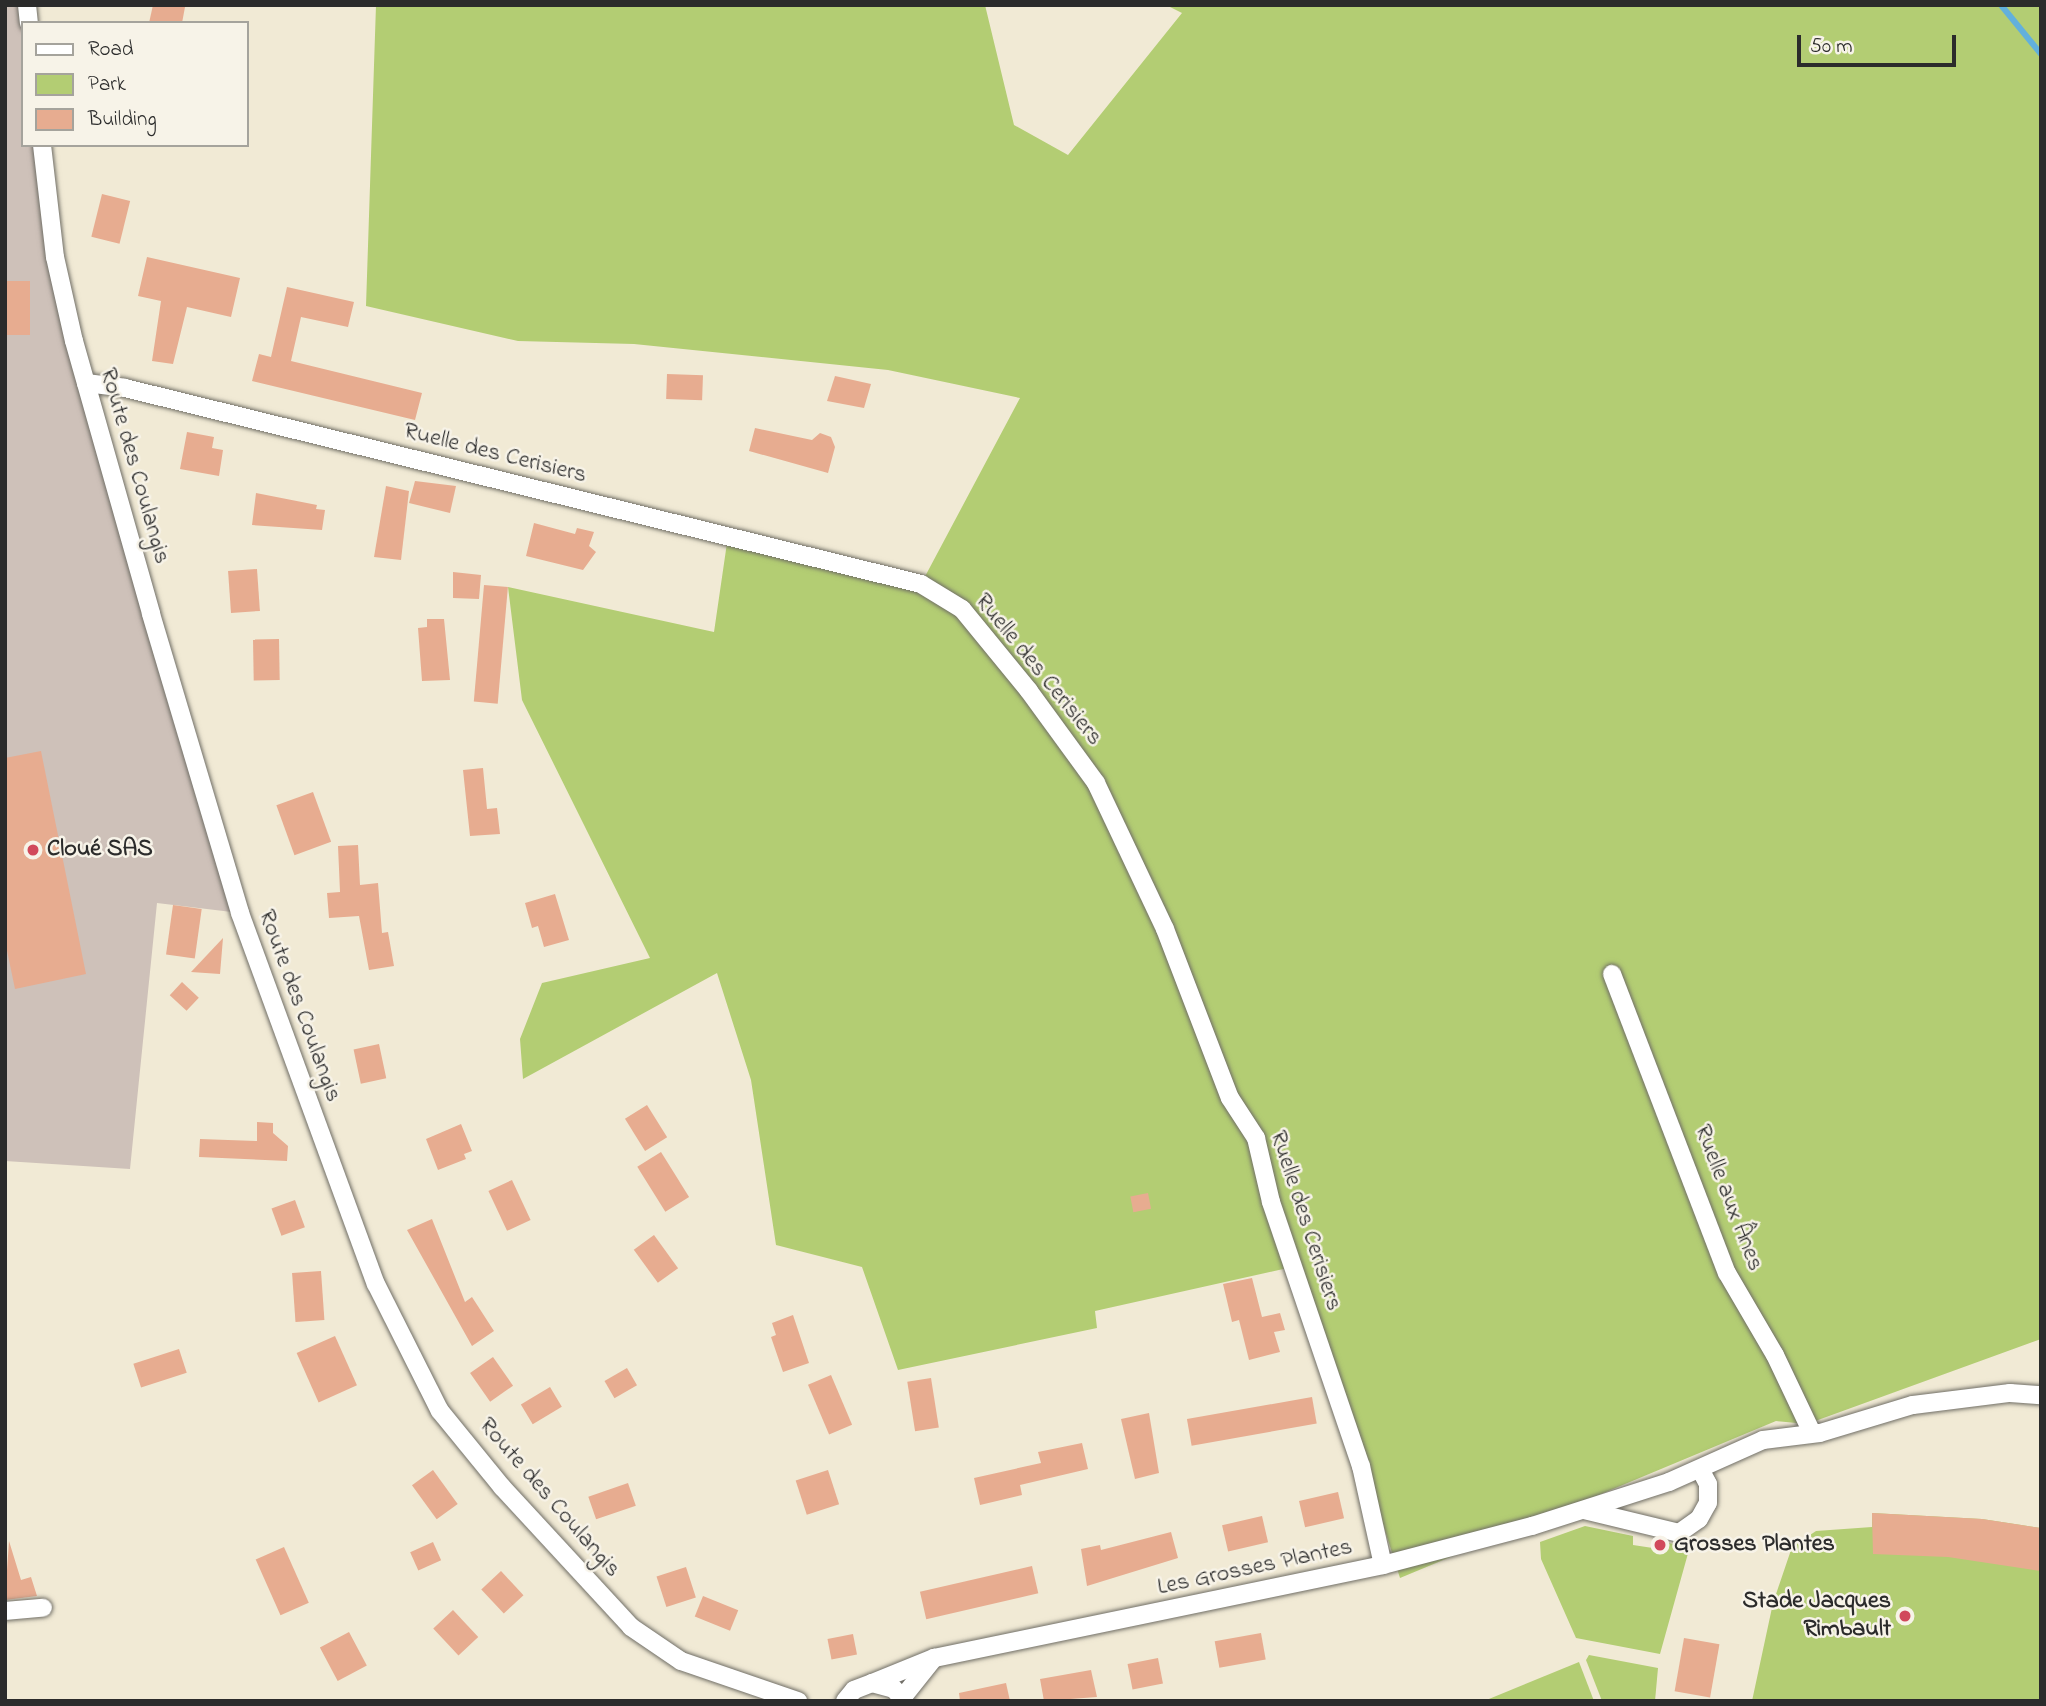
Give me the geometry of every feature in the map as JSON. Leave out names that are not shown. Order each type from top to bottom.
[{"type":"street","name":"Route des Coulangis","points":[[42,147],[55,257],[86,383],[240,913],[376,1284],[440,1411],[502,1487],[631,1627],[681,1661],[797,1701]]},
{"type":"street","name":"Ruelle des Cerisiers","points":[[86,383],[125,388],[921,584],[962,609],[1029,691],[1096,783],[1165,929],[1230,1098],[1256,1138],[1271,1202],[1361,1466],[1383,1565]]},
{"type":"street","name":"Ruelle aux Ânes","points":[[1612,974],[1727,1273],[1775,1354],[1812,1433]]},
{"type":"street","name":"Les Grosses Plantes","points":[[845,1701],[854,1690],[934,1658],[1383,1565],[1584,1510],[1700,1469],[1763,1440],[1812,1433],[1913,1405],[2010,1393],[2041,1395]]},
{"type":"street","points":[[1584,1510],[1679,1532],[1699,1519],[1707,1503],[1709,1484],[1700,1469]]},
{"type":"street","points":[[5,1611],[43,1608]]},
{"type":"street","points":[[872,1683],[884,1684],[903,1699],[934,1658]]},
{"type":"shaded area","points":[[5,5],[27,5],[27,21],[21,21],[21,147],[42,147],[55,257],[240,913],[157,903],[130,1169],[5,1161]]},
{"type":"green space","points":[[376,5],[985,5],[1014,125],[1068,155],[1182,13],[1166,5],[2041,5],[2041,1339],[1807,1424],[1776,1421],[1400,1578],[1301,1265],[1095,1311],[1097,1328],[898,1370],[862,1267],[776,1245],[751,1080],[717,973],[523,1079],[520,1039],[542,983],[650,958],[522,700],[508,587],[714,632],[728,536],[921,584],[1020,398],[888,370],[634,344],[518,341],[366,306]]},
{"type":"green space","name":"Stade Jacques Rimbault","points":[[1872,1513],[1982,1519],[2041,1528],[2041,1701],[1752,1701],[1773,1603],[1792,1547],[1816,1531],[1872,1527]]},
{"type":"green space","points":[[1585,1526],[1633,1536],[1633,1545],[1666,1550],[1669,1543],[1683,1546],[1692,1539],[1660,1654],[1576,1638],[1541,1559],[1540,1542]]},
{"type":"green space","points":[[1589,1655],[1658,1668],[1655,1701],[1602,1701],[1586,1660]]},
{"type":"green space","points":[[1579,1662],[1594,1701],[1484,1701]]},
{"type":"building","points":[[153,5],[185,7],[182,21],[149,21]]},
{"type":"building","points":[[102,194],[130,201],[119,244],[91,237]]},
{"type":"building","points":[[147,257],[240,278],[231,317],[187,307],[173,364],[152,361],[161,301],[138,296]]},
{"type":"building","points":[[5,281],[30,281],[30,335],[5,335]]},
{"type":"building","points":[[287,287],[354,302],[348,327],[301,317],[291,361],[422,393],[415,420],[252,381],[259,354],[271,357]]},
{"type":"building","points":[[667,374],[703,375],[702,400],[666,399]]},
{"type":"building","points":[[835,376],[871,384],[864,408],[827,401]]},
{"type":"building","points":[[755,428],[812,440],[820,433],[831,437],[835,447],[828,473],[749,451]]},
{"type":"building","points":[[187,432],[214,437],[212,448],[223,450],[219,476],[180,469]]},
{"type":"building","points":[[415,481],[456,486],[450,513],[409,503]]},
{"type":"building","points":[[386,486],[409,491],[401,560],[374,557]]},
{"type":"building","points":[[256,493],[317,505],[316,509],[325,510],[322,530],[252,525]]},
{"type":"building","points":[[534,523],[575,534],[577,528],[594,532],[589,546],[596,552],[583,570],[526,556]]},
{"type":"building","points":[[257,569],[260,611],[231,613],[228,571]]},
{"type":"building","points":[[453,572],[481,575],[479,599],[453,598]]},
{"type":"building","points":[[484,585],[508,587],[498,704],[474,702]]},
{"type":"building","points":[[427,619],[444,619],[450,680],[422,681],[418,628],[427,627]]},
{"type":"building","points":[[253,639],[279,639],[280,680],[254,680]]},
{"type":"building","name":"Cloué SAS","points":[[41,751],[86,974],[15,989],[5,941],[5,758]]},
{"type":"building","points":[[483,768],[487,809],[497,808],[500,834],[470,836],[463,770]]},
{"type":"building","points":[[313,792],[331,842],[294,855],[276,805]]},
{"type":"building","points":[[358,845],[360,885],[378,883],[382,933],[388,932],[394,966],[369,970],[359,916],[329,918],[327,893],[340,892],[338,846]]},
{"type":"building","points":[[555,894],[569,940],[544,947],[538,926],[532,928],[525,903]]},
{"type":"building","points":[[173,905],[202,909],[195,959],[166,955]]},
{"type":"building","points":[[223,938],[220,974],[191,972]]},
{"type":"building","points":[[182,982],[199,998],[187,1011],[170,995]]},
{"type":"building","points":[[379,1044],[386,1078],[361,1084],[354,1049]]},
{"type":"building","points":[[647,1105],[667,1137],[645,1151],[625,1119]]},
{"type":"building","points":[[257,1122],[273,1123],[273,1133],[288,1146],[287,1161],[199,1157],[200,1139],[257,1141]]},
{"type":"building","points":[[461,1124],[472,1151],[464,1154],[466,1159],[438,1170],[426,1139]]},
{"type":"building","points":[[661,1152],[689,1197],[665,1212],[637,1167]]},
{"type":"building","points":[[512,1180],[531,1220],[507,1231],[488,1191]]},
{"type":"building","points":[[1148,1193],[1151,1209],[1133,1212],[1130,1196]]},
{"type":"building","points":[[295,1200],[305,1227],[281,1236],[272,1209]]},
{"type":"building","points":[[432,1219],[465,1302],[472,1297],[494,1331],[472,1346],[407,1230]]},
{"type":"building","points":[[654,1235],[678,1268],[658,1283],[634,1250]]},
{"type":"building","points":[[321,1271],[324,1320],[295,1322],[292,1273]]},
{"type":"building","points":[[1252,1278],[1262,1317],[1280,1313],[1285,1330],[1274,1332],[1280,1352],[1249,1360],[1239,1320],[1232,1322],[1223,1284]]},
{"type":"building","points":[[793,1315],[809,1363],[783,1372],[771,1337],[776,1335],[772,1323]]},
{"type":"building","points":[[335,1336],[357,1385],[319,1402],[297,1353]]},
{"type":"building","points":[[179,1349],[187,1373],[141,1388],[133,1364]]},
{"type":"building","points":[[493,1357],[513,1386],[490,1402],[470,1373]]},
{"type":"building","points":[[627,1368],[637,1385],[614,1398],[604,1381]]},
{"type":"building","points":[[831,1375],[852,1425],[829,1434],[808,1385]]},
{"type":"building","points":[[931,1378],[939,1427],[915,1431],[907,1382]]},
{"type":"building","points":[[550,1387],[562,1407],[533,1424],[521,1405]]},
{"type":"building","points":[[1312,1397],[1317,1424],[1192,1446],[1187,1419]]},
{"type":"building","points":[[1149,1413],[1159,1473],[1135,1479],[1121,1419]]},
{"type":"building","points":[[1082,1443],[1088,1469],[1020,1485],[1022,1495],[980,1505],[974,1478],[1041,1463],[1038,1452]]},
{"type":"building","points":[[433,1470],[458,1504],[437,1519],[412,1485]]},
{"type":"building","points":[[828,1470],[839,1504],[807,1515],[796,1481]]},
{"type":"building","points":[[628,1483],[636,1506],[596,1519],[588,1497]]},
{"type":"building","points":[[1338,1492],[1344,1518],[1305,1527],[1299,1501]]},
{"type":"building","points":[[1872,1513],[1982,1519],[2041,1528],[2041,1571],[1948,1557],[1873,1554]]},
{"type":"building","points":[[1262,1516],[1268,1542],[1228,1552],[1222,1525]]},
{"type":"building","points":[[1171,1532],[1178,1558],[1087,1586],[1081,1549],[1100,1545],[1101,1550]]},
{"type":"building","points":[[9,1541],[21,1580],[31,1577],[37,1596],[5,1600]]},
{"type":"building","points":[[433,1542],[441,1560],[418,1570],[410,1552]]},
{"type":"building","points":[[284,1547],[309,1603],[280,1615],[256,1560]]},
{"type":"building","points":[[1032,1566],[1038,1593],[926,1619],[920,1592]]},
{"type":"building","points":[[686,1567],[696,1597],[666,1607],[657,1577]]},
{"type":"building","points":[[501,1571],[524,1595],[504,1614],[481,1589]]},
{"type":"building","points":[[703,1596],[738,1610],[730,1631],[695,1616]]},
{"type":"building","points":[[453,1610],[478,1637],[458,1655],[433,1628]]},
{"type":"building","points":[[349,1632],[367,1666],[338,1681],[320,1647]]},
{"type":"building","points":[[1261,1633],[1266,1660],[1219,1668],[1215,1641]]},
{"type":"building","points":[[853,1634],[857,1655],[831,1660],[827,1639]]},
{"type":"building","points":[[1684,1638],[1719,1644],[1710,1697],[1675,1691]]},
{"type":"building","points":[[1158,1658],[1163,1684],[1133,1689],[1128,1664]]},
{"type":"building","points":[[1091,1670],[1097,1697],[1044,1701],[1040,1679]]},
{"type":"building","points":[[1006,1683],[1010,1701],[960,1701],[959,1693]]},
{"type":"waterway","points":[[2001,5],[2041,54]]},
{"type":"place","name":"Cloué SAS","points":[[33,850]]},
{"type":"place","name":"Grosses Plantes","points":[[1660,1545]]},
{"type":"place","name":"Stade Jacques Rimbault","points":[[1905,1616]]}]
